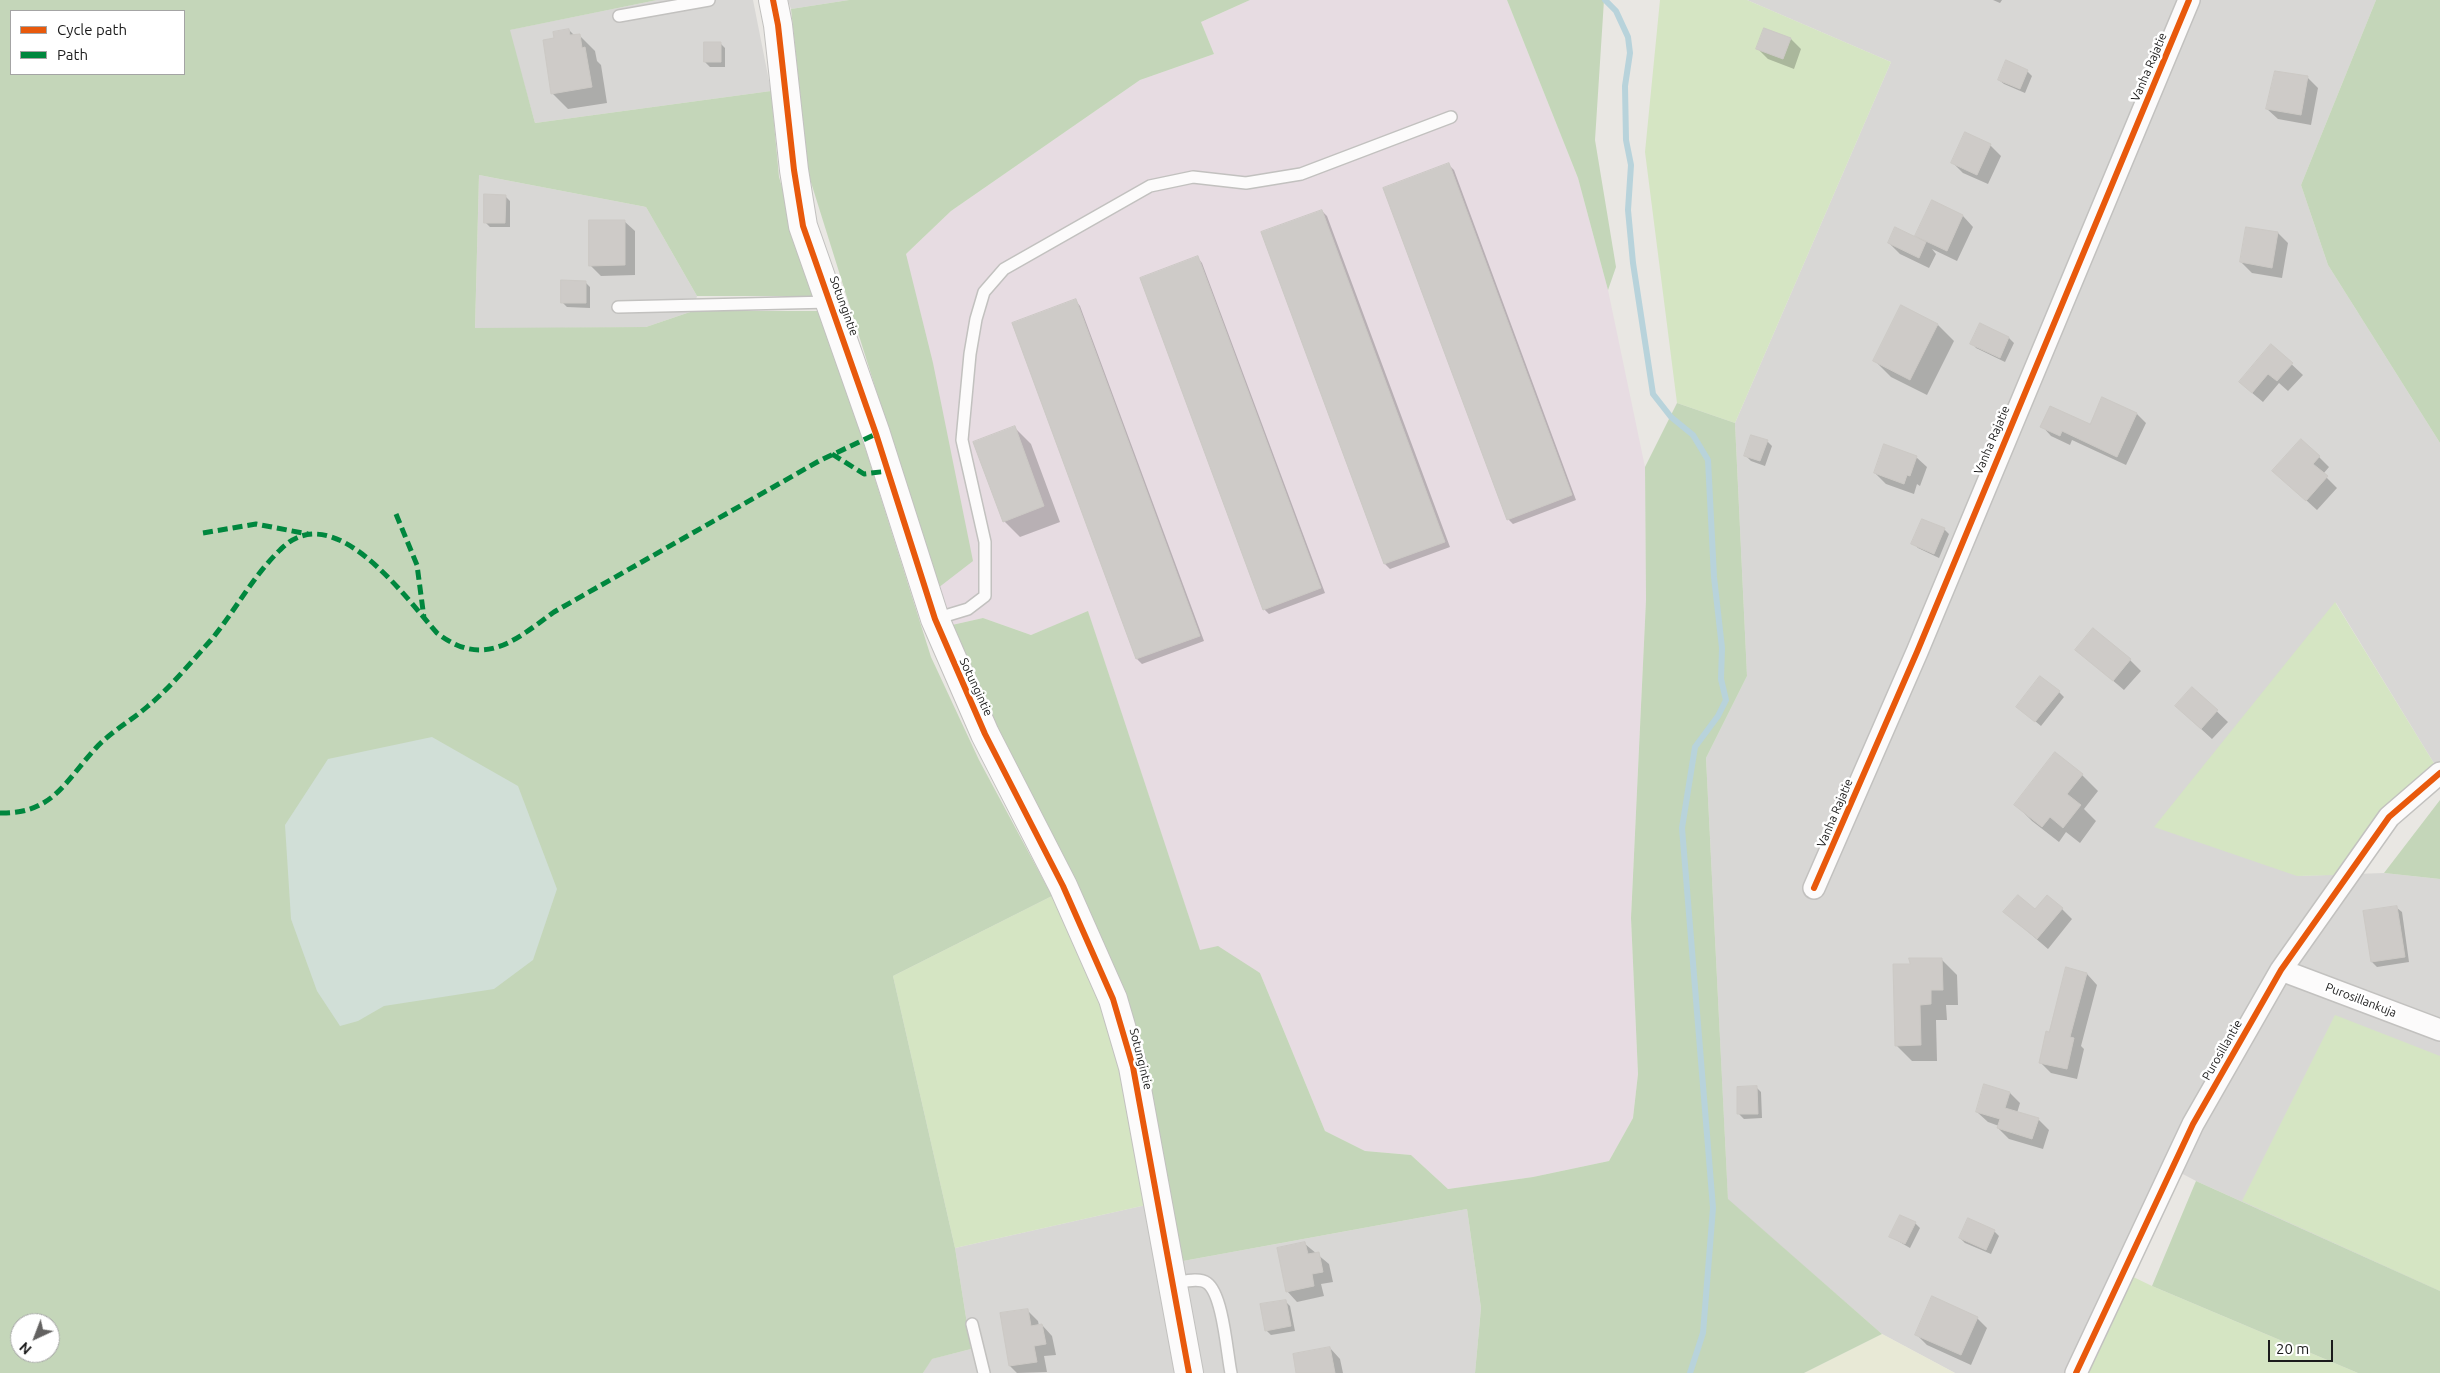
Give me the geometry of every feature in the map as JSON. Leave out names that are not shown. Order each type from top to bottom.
[{"type":"street","name":"Sotungintie","points":[[772,0],[778,25],[794,170],[804,226],[873,425],[935,619],[985,734],[1063,886],[1113,999],[1133,1067],[1189,1373]]},
{"type":"street","name":"Vanha Rajatie","points":[[1814,888],[1917,652],[2189,0]]},
{"type":"street","name":"Purosillantie","points":[[2076,1373],[2193,1124],[2281,970],[2389,817],[2440,773]]},
{"type":"street","name":"Purosillankuja","points":[[2281,970],[2440,1030]]},
{"type":"lane","points":[[619,16],[709,0]]},
{"type":"lane","points":[[935,619],[968,609],[985,596],[985,542],[962,440],[970,354],[976,319],[984,292],[1004,270],[1150,186],[1193,177],[1246,183],[1301,174],[1451,117]]},
{"type":"lane","points":[[618,307],[830,302]]},
{"type":"lane","points":[[1173,1283],[1197,1280],[1206,1282],[1213,1289],[1219,1305],[1231,1373]]},
{"type":"lane","points":[[972,1324],[984,1373]]},
{"type":"shaded area","points":[[657,0],[753,0],[771,91],[535,123],[509,30]]},
{"type":"shaded area","points":[[788,0],[849,0],[791,9]]},
{"type":"shaded area","points":[[1250,0],[1507,0],[1578,178],[1608,290],[1645,467],[1646,600],[1631,917],[1638,1074],[1633,1118],[1609,1161],[1533,1177],[1448,1189],[1411,1155],[1365,1151],[1325,1131],[1260,973],[1200,951],[1088,612],[1031,635],[983,618],[952,625],[938,588],[906,254],[951,211],[1140,80],[1214,54],[1201,22]]},
{"type":"shaded area","points":[[1747,0],[2376,0],[2301,185],[2328,265],[2440,443],[2440,761],[2435,765],[2336,603],[2297,876],[2384,873],[2440,879],[2440,1291],[2196,1181],[2162,1163],[2065,1373],[1955,1373],[1882,1334],[1728,1200],[1706,758],[1747,676],[1735,423],[1891,62]]},
{"type":"shaded area","points":[[479,175],[646,207],[697,296],[693,311],[646,327],[475,329]]},
{"type":"shaded area","points":[[432,737],[518,786],[557,889],[533,960],[494,989],[384,1006],[358,1021],[340,1026],[317,991],[291,919],[285,825],[328,759]]},
{"type":"shaded area","points":[[1146,1205],[1178,1373],[923,1373],[931,1359],[971,1349],[955,1248]]},
{"type":"shaded area","points":[[1467,1209],[1481,1308],[1475,1373],[1202,1373],[1183,1261]]},
{"type":"green space","points":[[0,0],[657,0],[510,30],[535,123],[771,91],[779,177],[814,296],[697,296],[646,207],[479,175],[475,328],[646,327],[693,311],[822,311],[931,657],[979,760],[1052,896],[893,976],[955,1248],[971,1349],[932,1359],[923,1373],[0,1373]]},
{"type":"green space","points":[[849,0],[1250,0],[1201,22],[1214,54],[1140,80],[951,211],[906,254],[933,363],[973,561],[938,588],[809,176],[791,9]]},
{"type":"green space","points":[[1507,0],[1604,0],[1595,140],[1616,267],[1608,290],[1578,178]]},
{"type":"green space","points":[[1660,0],[1747,0],[1891,62],[1735,423],[1677,403],[1645,152]]},
{"type":"green space","points":[[2376,0],[2440,0],[2440,443],[2328,265],[2301,185]]},
{"type":"green space","points":[[1677,403],[1735,423],[1747,676],[1706,758],[1728,1199],[1882,1334],[1804,1373],[1475,1373],[1481,1308],[1467,1209],[1183,1261],[1148,1078],[965,665],[952,625],[983,618],[1031,635],[1088,611],[1200,950],[1218,946],[1260,973],[1325,1131],[1365,1151],[1411,1155],[1448,1189],[1533,1177],[1609,1161],[1633,1118],[1638,1074],[1631,918],[1646,600],[1645,467]]},
{"type":"green space","points":[[2335,602],[2435,765],[2378,814],[2336,875],[2297,876],[2154,827]]},
{"type":"green space","points":[[2440,800],[2440,879],[2384,873]]},
{"type":"green space","points":[[1052,896],[1091,980],[1115,1044],[1129,1100],[1146,1205],[955,1248],[893,976]]},
{"type":"green space","points":[[2335,1015],[2440,1056],[2440,1291],[2242,1201]]},
{"type":"green space","points":[[2196,1181],[2440,1291],[2440,1373],[2358,1373],[2152,1286]]},
{"type":"green space","points":[[2123,1272],[2152,1286],[2358,1373],[2076,1373]]},
{"type":"green space","points":[[1882,1334],[1955,1373],[1804,1373]]},
{"type":"building","points":[[1764,28],[1791,38],[1783,59],[1756,49]]},
{"type":"building","points":[[569,29],[570,35],[580,34],[582,48],[585,47],[592,87],[551,94],[543,40],[554,38],[553,32]]},
{"type":"building","points":[[704,42],[721,42],[721,62],[704,62]]},
{"type":"building","points":[[2006,60],[2028,70],[2020,89],[1998,80]]},
{"type":"building","points":[[2275,71],[2308,76],[2301,115],[2266,109]]},
{"type":"building","points":[[1965,132],[1991,144],[1977,175],[1951,163]]},
{"type":"building","points":[[1449,163],[1572,495],[1507,520],[1383,188]]},
{"type":"building","points":[[484,194],[506,195],[505,223],[484,223]]},
{"type":"building","points":[[1932,200],[1963,215],[1947,251],[1915,236]]},
{"type":"building","points":[[1322,210],[1445,542],[1384,564],[1261,232]]},
{"type":"building","points":[[589,220],[625,220],[625,265],[589,266]]},
{"type":"building","points":[[1895,227],[1926,242],[1919,258],[1888,243]]},
{"type":"building","points":[[2246,227],[2278,232],[2272,268],[2240,262]]},
{"type":"building","points":[[1198,256],[1321,588],[1263,610],[1140,278]]},
{"type":"building","points":[[561,280],[586,281],[586,303],[561,303]]},
{"type":"building","points":[[1076,299],[1200,636],[1136,659],[1012,323]]},
{"type":"building","points":[[1901,305],[1938,324],[1910,380],[1873,361]]},
{"type":"building","points":[[1980,323],[2009,337],[2000,358],[1970,344]]},
{"type":"building","points":[[2271,344],[2293,363],[2277,381],[2268,374],[2252,393],[2239,382]]},
{"type":"building","points":[[2102,397],[2137,413],[2117,457],[2062,431],[2060,436],[2040,427],[2050,406],[2090,424]]},
{"type":"building","points":[[1015,426],[1044,506],[1003,522],[973,442]]},
{"type":"building","points":[[1751,435],[1768,440],[1760,461],[1744,456]]},
{"type":"building","points":[[2301,439],[2320,456],[2313,464],[2328,476],[2306,501],[2272,471]]},
{"type":"building","points":[[1884,444],[1917,456],[1910,476],[1907,475],[1904,484],[1874,473]]},
{"type":"building","points":[[1922,519],[1945,528],[1934,554],[1911,544]]},
{"type":"building","points":[[2093,628],[2131,659],[2113,681],[2075,650]]},
{"type":"building","points":[[2040,676],[2060,691],[2035,722],[2016,707]]},
{"type":"building","points":[[2192,687],[2218,710],[2201,729],[2175,706]]},
{"type":"building","points":[[2055,752],[2083,774],[2067,794],[2081,805],[2063,828],[2050,817],[2042,827],[2014,805]]},
{"type":"building","points":[[2018,895],[2035,909],[2047,895],[2063,908],[2037,939],[2003,912]]},
{"type":"building","points":[[2397,906],[2405,957],[2371,962],[2363,911]]},
{"type":"building","points":[[1909,958],[1942,958],[1943,990],[1931,990],[1931,1004],[1920,1005],[1921,1045],[1895,1046],[1893,964],[1910,964]]},
{"type":"building","points":[[2066,967],[2087,973],[2070,1037],[2074,1038],[2067,1069],[2039,1063],[2046,1031],[2049,1032]]},
{"type":"building","points":[[1984,1084],[2010,1092],[2005,1108],[2039,1118],[2032,1139],[1997,1128],[2000,1119],[1976,1112]]},
{"type":"building","points":[[1757,1086],[1758,1114],[1737,1114],[1737,1087]]},
{"type":"building","points":[[1900,1215],[1916,1222],[1905,1244],[1889,1237]]},
{"type":"building","points":[[1968,1218],[1995,1230],[1986,1250],[1959,1238]]},
{"type":"building","points":[[1305,1242],[1308,1254],[1319,1252],[1323,1272],[1312,1274],[1314,1286],[1286,1292],[1277,1248]]},
{"type":"building","points":[[1932,1296],[1978,1317],[1961,1355],[1915,1335]]},
{"type":"building","points":[[1286,1300],[1291,1326],[1265,1331],[1260,1304]]},
{"type":"building","points":[[1028,1309],[1031,1326],[1042,1324],[1046,1344],[1034,1346],[1037,1362],[1009,1366],[1000,1313]]},
{"type":"building","points":[[1330,1347],[1335,1373],[1296,1373],[1293,1354]]},
{"type":"waterway","points":[[1605,0],[1616,11],[1628,37],[1630,53],[1625,86],[1626,140],[1631,165],[1628,210],[1633,263],[1653,394],[1671,417],[1693,435],[1708,460],[1714,577],[1722,648],[1721,679],[1726,700],[1718,716],[1695,747],[1682,828],[1713,1208],[1703,1333],[1690,1373]]},
{"type":"marked path","points":[[0,813],[18,812],[32,808],[45,802],[55,794],[101,743],[135,717],[173,683],[211,640],[270,560],[280,550],[301,536],[322,535],[345,543],[366,557],[387,576],[437,633],[454,644],[469,649],[484,650],[512,641],[554,612],[819,461],[876,434]]},
{"type":"marked path","points":[[832,454],[864,474],[888,471]]},
{"type":"marked path","points":[[396,514],[417,565],[424,618]]},
{"type":"marked path","points":[[203,533],[256,524],[308,534]]},
{"type":"cycle path","points":[[773,0],[778,25],[794,170],[803,226],[876,434],[935,619],[985,734],[1063,886],[1113,999],[1133,1067],[1189,1373]]},
{"type":"cycle path","points":[[1814,888],[1917,652],[2189,0]]},
{"type":"cycle path","points":[[2076,1373],[2193,1124],[2281,970],[2389,817],[2440,773]]}]
